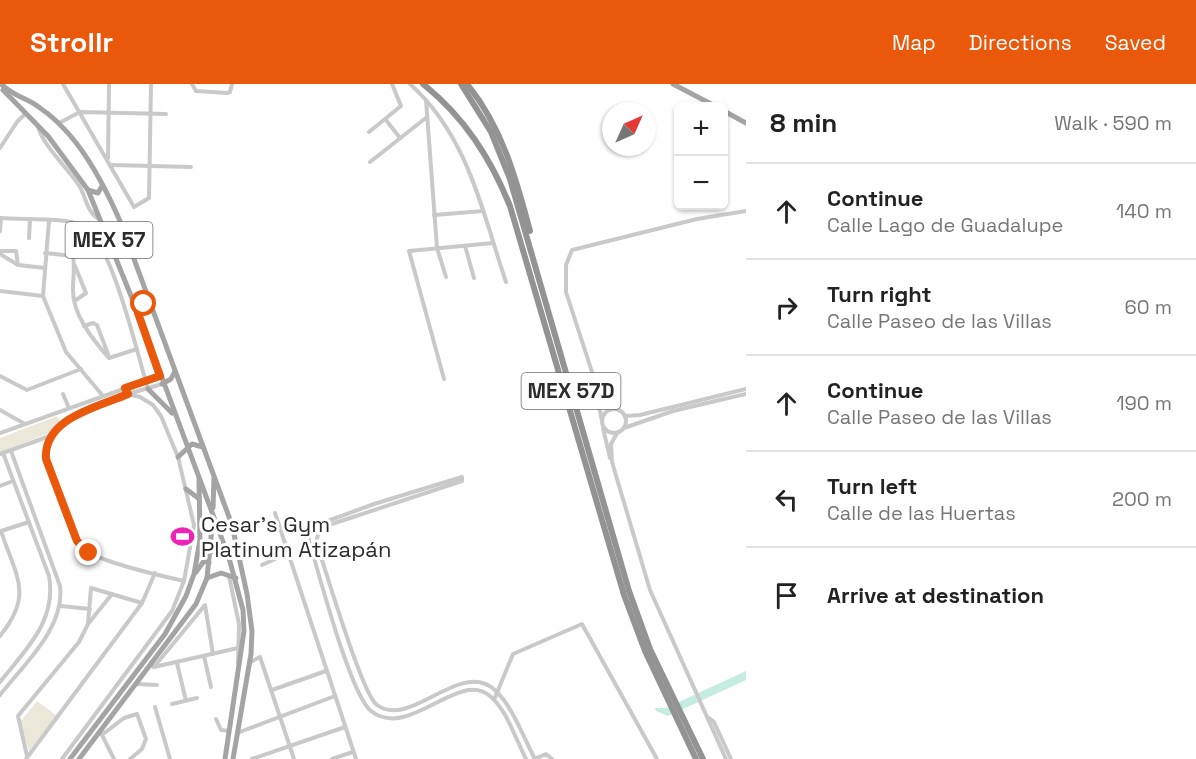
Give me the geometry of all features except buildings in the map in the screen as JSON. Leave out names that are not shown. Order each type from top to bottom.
[{"type":"highway","name":"MEX 57D","points":[[423,84],[453,112],[472,134],[493,166],[506,197],[624,595],[696,759]]},
{"type":"highway","name":"MEX 57D","points":[[461,84],[483,115],[498,147],[537,270],[629,591],[671,702]]},
{"type":"highway","points":[[467,84],[488,112],[503,144],[530,232],[537,270]]},
{"type":"highway","name":"MEX 57D","points":[[677,715],[703,759]]},
{"type":"main road","points":[[673,84],[707,102]]},
{"type":"main road","name":"MEX 57","points":[[0,86],[19,99],[41,108],[59,123],[72,138],[102,184],[120,221],[232,525],[247,594],[252,631],[251,654],[233,759]]},
{"type":"main road","name":"MEX 57","points":[[0,86],[66,158],[88,190],[138,313],[162,384],[213,511],[229,558],[244,618],[241,664],[225,759]]},
{"type":"main road","points":[[26,113],[41,108]]},
{"type":"main road","points":[[728,114],[746,123]]},
{"type":"main road","points":[[88,190],[98,193],[102,184]]},
{"type":"main road","points":[[138,313],[144,304],[153,309]]},
{"type":"main road","points":[[162,384],[171,379],[175,371]]},
{"type":"main road","points":[[148,389],[174,416]]},
{"type":"main road","points":[[178,458],[195,443],[203,447]]},
{"type":"main road","points":[[79,759],[101,733],[195,604],[207,578],[211,551],[214,475]]},
{"type":"main road","points":[[70,759],[165,634],[186,596],[194,574],[200,540],[199,478]]},
{"type":"main road","points":[[186,489],[198,498]]},
{"type":"main road","points":[[200,540],[211,551],[229,558]]},
{"type":"main road","points":[[194,574],[204,561],[209,563]]},
{"type":"main road","points":[[207,578],[221,573],[236,579]]},
{"type":"street","points":[[63,84],[134,207],[149,200],[151,84]]},
{"type":"street","points":[[68,93],[69,84]]},
{"type":"street","points":[[108,159],[109,84]]},
{"type":"street","points":[[192,84],[193,90],[230,92],[232,84]]},
{"type":"street","points":[[369,132],[401,106],[392,84]]},
{"type":"street","points":[[410,84],[440,115],[459,146],[506,282]]},
{"type":"street","points":[[426,98],[437,248],[446,277]]},
{"type":"street","points":[[59,123],[80,112],[166,114]]},
{"type":"street","points":[[0,148],[17,122],[26,113]]},
{"type":"street","points":[[370,162],[427,117]]},
{"type":"street","points":[[386,120],[400,138]]},
{"type":"street","points":[[38,125],[40,133],[69,171],[93,215],[100,220]]},
{"type":"street","points":[[111,165],[191,167]]},
{"type":"street","points":[[434,215],[483,211]]},
{"type":"street","points":[[726,759],[646,581],[604,440],[603,423],[593,375],[564,283],[566,265],[573,250],[697,219],[746,211]]},
{"type":"street","points":[[0,231],[0,218],[49,221],[83,225],[100,241],[137,349],[148,389]]},
{"type":"street","points":[[29,238],[30,220]]},
{"type":"street","points":[[49,221],[45,253],[44,296],[59,340],[103,396]]},
{"type":"street","points":[[444,379],[408,254],[413,250],[493,243]]},
{"type":"street","points":[[465,246],[474,278]]},
{"type":"street","points":[[0,253],[16,251],[18,265]]},
{"type":"street","points":[[0,253],[18,265],[45,268]]},
{"type":"street","points":[[45,253],[70,254],[86,293],[76,300]]},
{"type":"street","points":[[75,265],[73,292],[84,326],[109,358]]},
{"type":"street","points":[[1,293],[44,296]]},
{"type":"street","points":[[84,326],[93,323],[98,325],[109,358]]},
{"type":"street","points":[[109,358],[137,349]]},
{"type":"street","points":[[0,376],[27,390],[81,369]]},
{"type":"street","points":[[593,375],[610,410]]},
{"type":"street","points":[[0,433],[160,376]]},
{"type":"street","points":[[162,384],[128,394],[65,421],[50,436],[45,449],[46,459],[77,541],[89,553],[184,581]]},
{"type":"street","points":[[62,759],[171,611],[184,581],[194,525],[178,458],[161,416],[153,405],[140,397],[128,394],[125,388]]},
{"type":"street","points":[[610,410],[618,410],[625,416],[640,415],[746,389]]},
{"type":"street","points":[[63,394],[69,408]]},
{"type":"street","points":[[612,462],[611,444],[617,433],[624,428],[673,411],[746,394]]},
{"type":"street","points":[[0,410],[26,425]]},
{"type":"street","points":[[603,423],[610,410]]},
{"type":"street","points":[[60,411],[65,421]]},
{"type":"street","points":[[624,428],[625,416]]},
{"type":"street","points":[[603,423],[610,433],[617,433]]},
{"type":"street","points":[[0,682],[47,619],[51,587],[2,454],[50,436]]},
{"type":"street","points":[[0,695],[55,622],[61,606],[60,586],[10,451]]},
{"type":"street","points":[[526,759],[494,700],[485,693],[467,690],[409,716],[387,717],[371,711],[359,697],[309,541],[312,529],[317,524],[462,477],[462,481],[320,528],[316,534],[316,542],[359,670],[368,694],[377,706],[397,711],[468,682],[489,685],[498,693],[535,759],[546,754],[552,759]]},
{"type":"street","points":[[0,486],[13,481]]},
{"type":"street","points":[[275,513],[356,759]]},
{"type":"street","points":[[0,636],[17,612],[21,598],[1,531],[27,523]]},
{"type":"street","points":[[262,565],[288,553]]},
{"type":"street","points":[[27,758],[142,603],[155,573]]},
{"type":"street","points":[[229,575],[239,624],[237,662],[241,664]]},
{"type":"street","points":[[51,587],[60,586]]},
{"type":"street","points":[[88,624],[92,588],[142,603]]},
{"type":"street","points":[[27,758],[17,722],[18,716],[79,642],[88,624],[112,594]]},
{"type":"street","points":[[150,667],[205,605],[213,654]]},
{"type":"street","points":[[61,606],[90,609]]},
{"type":"street","points":[[47,619],[50,623],[55,622]]},
{"type":"street","points":[[494,700],[513,654],[582,624],[657,759]]},
{"type":"street","points":[[0,626],[5,630]]},
{"type":"street","points":[[150,667],[238,648]]},
{"type":"street","points":[[251,654],[260,657]]},
{"type":"street","points":[[204,656],[211,687]]},
{"type":"street","points":[[249,663],[260,657]]},
{"type":"street","points":[[260,657],[294,759]]},
{"type":"street","points":[[177,663],[185,700]]},
{"type":"street","points":[[272,690],[326,671]]},
{"type":"street","points":[[136,684],[157,684]]},
{"type":"street","points":[[237,734],[335,696]]},
{"type":"street","points":[[172,704],[197,698]]},
{"type":"street","points":[[155,707],[170,759]]},
{"type":"street","points":[[114,759],[101,733],[124,718],[137,714],[146,739],[142,749],[130,759]]},
{"type":"street","points":[[708,718],[714,722],[731,759]]},
{"type":"street","points":[[216,719],[221,730],[229,731]]},
{"type":"street","points":[[252,759],[345,727]]},
{"type":"street","points":[[332,759],[353,752]]},
{"type":"shaded area","points":[[57,416],[60,421],[47,434],[0,452],[0,438]]},
{"type":"shaded area","points":[[746,671],[746,680],[668,716],[656,711],[655,708],[666,708]]},
{"type":"shaded area","points":[[37,701],[57,716],[29,751],[20,722]]},
{"type":"place","name":"Cesar's Gym Platinum Atizapán","points":[[183,537]]},
{"type":"route","points":[[89,553],[77,541],[46,459],[45,449],[55,429],[65,421],[128,394],[125,388],[160,376],[138,313],[141,305],[144,304]]}]
